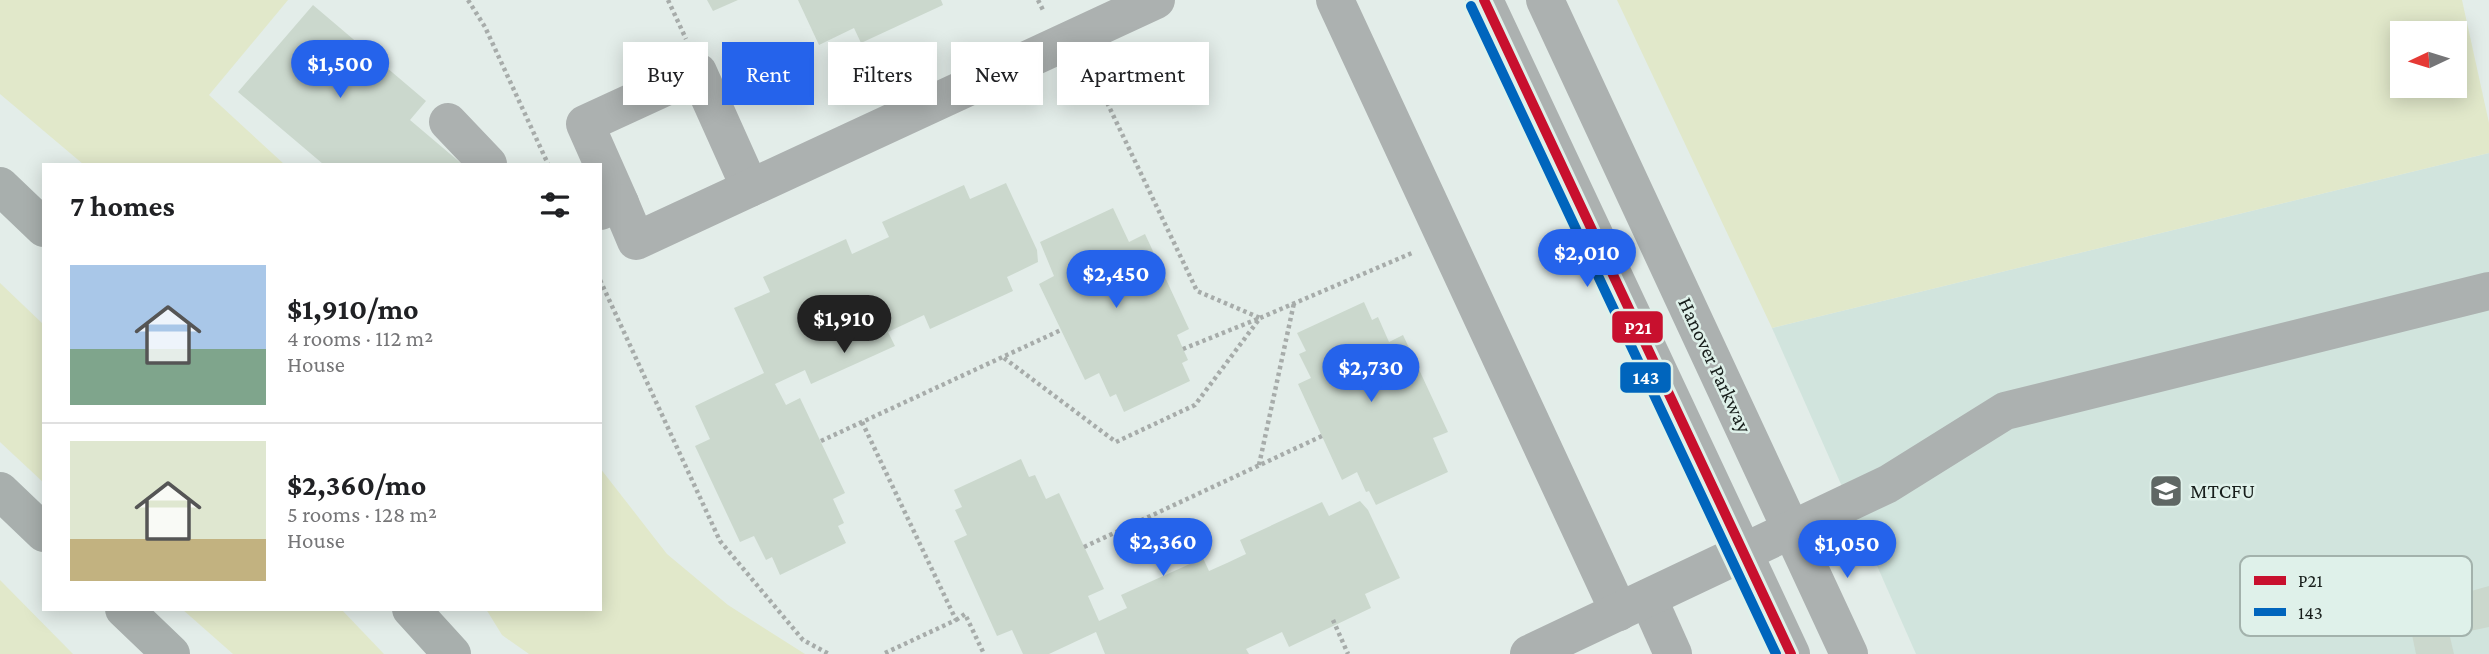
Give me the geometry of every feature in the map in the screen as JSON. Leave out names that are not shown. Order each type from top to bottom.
[{"type":"highway","points":[[0,186],[42,226]]},
{"type":"highway","points":[[0,491],[42,531]]},
{"type":"highway","points":[[126,611],[171,654]]},
{"type":"highway","points":[[413,611],[452,654]]},
{"type":"street","points":[[602,180],[610,207],[636,240],[1156,0]]},
{"type":"street","points":[[1335,0],[1446,239],[1633,605],[1673,654]]},
{"type":"street","points":[[1484,0],[1791,654]]},
{"type":"street","name":"Hanover Parkway","points":[[1545,0],[1849,654]]},
{"type":"street","points":[[597,163],[585,124],[698,72],[750,188]]},
{"type":"street","points":[[449,122],[487,163]]},
{"type":"street","points":[[1529,654],[1888,484],[2005,411],[2489,291]]},
{"type":"path","points":[[468,0],[485,26],[548,163]]},
{"type":"path","points":[[1076,37],[1198,291],[1260,318]]},
{"type":"path","points":[[1183,349],[1446,239]]},
{"type":"path","points":[[602,284],[720,541],[803,640],[830,654]]},
{"type":"path","points":[[1259,466],[1294,303]]},
{"type":"path","points":[[1004,358],[1116,442],[1195,405],[1260,318]]},
{"type":"path","points":[[821,441],[1061,330]]},
{"type":"path","points":[[862,422],[956,620]]},
{"type":"path","points":[[1084,547],[1322,436]]},
{"type":"path","points":[[883,654],[965,614],[984,654]]},
{"type":"path","points":[[1333,620],[1348,654]]},
{"type":"shaded area","name":"MTCFU","points":[[2489,153],[2489,654],[1916,654],[1772,328]]},
{"type":"green space","points":[[0,0],[288,0],[209,95],[283,163],[82,163],[0,94]]},
{"type":"green space","points":[[1617,0],[2462,0],[2467,21],[2390,21],[2390,98],[2468,98],[2468,27],[2489,123],[2489,153],[1772,328]]},
{"type":"green space","points":[[0,283],[42,323],[42,481],[0,442]]},
{"type":"green space","points":[[602,471],[667,554],[728,605],[805,654],[529,654],[502,635],[487,611],[602,611]]},
{"type":"green space","points":[[0,580],[71,652],[73,654],[0,654]]},
{"type":"green space","points":[[184,611],[343,611],[384,654],[233,654]]},
{"type":"building","points":[[707,0],[738,0],[713,11]]},
{"type":"building","points":[[798,0],[941,0],[943,5],[863,42],[861,42],[854,28],[819,45]]},
{"type":"building","points":[[313,5],[426,101],[410,120],[461,163],[322,163],[238,92]]},
{"type":"building","points":[[1006,183],[1037,250],[1038,262],[1007,277],[1013,291],[930,329],[924,315],[888,332],[895,346],[811,384],[805,370],[775,384],[786,405],[800,398],[845,493],[833,499],[844,523],[838,526],[846,543],[780,575],[772,557],[766,560],[754,536],[740,542],[695,446],[710,439],[695,406],[764,373],[734,308],[770,292],[763,277],[846,239],[852,254],[889,237],[882,222],[964,185],[970,199]]},
{"type":"building","points":[[1113,208],[1129,242],[1145,234],[1189,329],[1177,335],[1188,360],[1182,363],[1190,381],[1124,412],[1116,394],[1110,397],[1099,373],[1085,380],[1039,284],[1054,276],[1040,242]]},
{"type":"building","points":[[1569,240],[1577,258],[1568,262],[1560,245]]},
{"type":"building","points":[[1364,302],[1372,320],[1378,317],[1389,342],[1403,335],[1448,432],[1433,438],[1448,472],[1376,505],[1369,491],[1366,492],[1357,472],[1342,480],[1298,384],[1311,378],[1299,354],[1306,351],[1297,333]]},
{"type":"building","points":[[1021,459],[1029,477],[1035,475],[1046,499],[1059,493],[1104,589],[1088,596],[1099,621],[1127,608],[1121,595],[1203,558],[1209,571],[1227,563],[1246,554],[1240,540],[1322,502],[1329,516],[1360,501],[1368,510],[1400,578],[1365,594],[1371,608],[1289,647],[1282,632],[1246,649],[1249,654],[1105,654],[1096,632],[1049,654],[1023,654],[1012,630],[997,636],[954,541],[967,535],[955,510],[962,507],[954,490]]},
{"type":"building","points":[[2489,586],[2489,627],[2472,631],[2472,591]]},
{"type":"building","points":[[2412,636],[2450,636],[2454,654],[2416,654]]},
{"type":"transit line","name":"P21","points":[[1484,0],[1791,654]]},
{"type":"transit line","name":"143","points":[[1471,6],[1776,654]]},
{"type":"place","name":"MTCFU","points":[[2166,491]]}]
